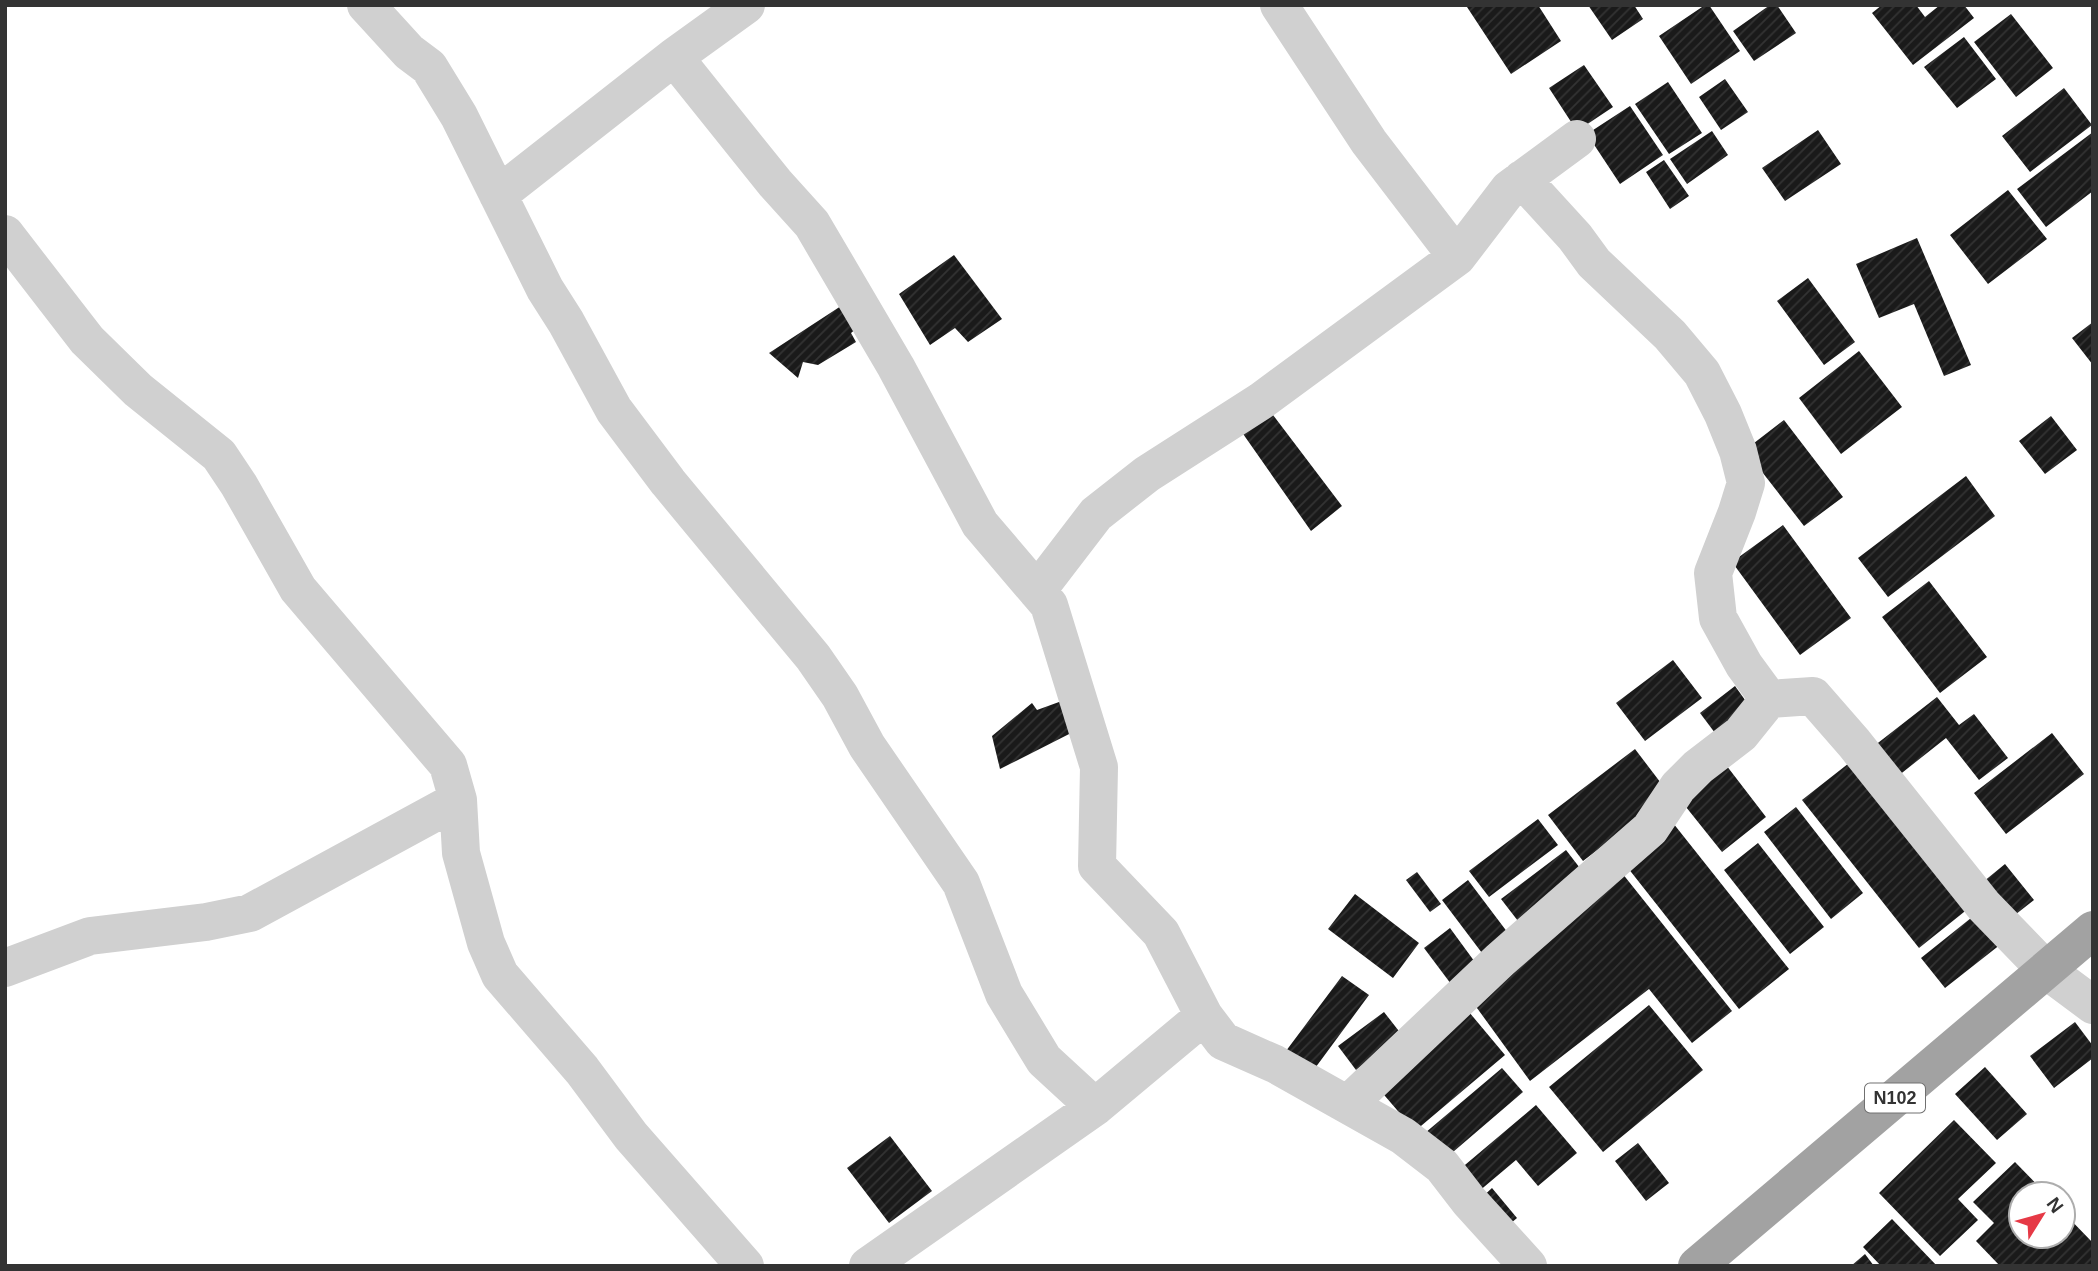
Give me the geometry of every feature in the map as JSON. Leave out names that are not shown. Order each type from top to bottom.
[{"type":"highway","name":"N102","points":[[1697,1266],[2093,930]]},
{"type":"street","points":[[366,5],[409,52],[429,67],[459,116],[545,289],[614,410],[668,482],[813,657],[867,746],[961,883],[1004,994],[1044,1060],[1095,1107]]},
{"type":"street","points":[[498,195],[674,57],[746,5]]},
{"type":"street","points":[[1279,5],[1369,142],[1457,257]]},
{"type":"street","points":[[674,57],[775,183],[812,224],[896,367],[981,524],[1049,605],[1099,767],[1097,866],[1161,933],[1204,1016],[1223,1041],[1349,1104],[1403,1136],[1441,1166],[1528,1266]]},
{"type":"street","points":[[1037,591],[1096,514],[1136,482],[1261,401],[1457,257],[1509,189],[1577,139]]},
{"type":"street","points":[[1522,179],[1575,237],[1594,263],[1670,335],[1702,373],[1723,414],[1738,451],[1746,483],[1713,573],[1718,618],[1744,665],[1769,699]]},
{"type":"street","points":[[6,236],[87,340],[138,390],[219,455],[298,589],[448,765],[458,800],[461,853],[486,943],[500,975],[582,1070],[631,1136],[745,1266]]},
{"type":"street","points":[[1349,1104],[1500,960],[1650,829],[1678,787],[1741,734],[1769,699],[1813,696],[1984,905],[2046,970],[2093,1005]]},
{"type":"street","points":[[5,968],[90,936],[206,922],[250,913],[458,800]]},
{"type":"street","points":[[868,1266],[1095,1107],[1204,1016]]},
{"type":"building","points":[[1538,5],[1561,41],[1511,74],[1467,7]]},
{"type":"building","points":[[1588,5],[1634,5],[1643,19],[1612,40]]},
{"type":"building","points":[[1705,5],[1709,5],[1740,51],[1691,84],[1659,36]]},
{"type":"building","points":[[1770,5],[1777,5],[1796,33],[1754,61],[1733,31]]},
{"type":"building","points":[[1882,5],[1916,5],[1925,17],[1940,5],[1964,5],[1974,18],[1913,65],[1872,13]]},
{"type":"building","points":[[2011,14],[2053,68],[2016,97],[1974,42]]},
{"type":"building","points":[[1964,37],[1996,79],[1957,108],[1924,67]]},
{"type":"building","points":[[1584,65],[1613,107],[1577,131],[1549,88]]},
{"type":"building","points":[[1725,79],[1748,112],[1721,130],[1699,97]]},
{"type":"building","points":[[1668,82],[1702,133],[1669,154],[1635,104]]},
{"type":"building","points":[[2064,88],[2092,125],[2030,172],[2002,136]]},
{"type":"building","points":[[1630,106],[1663,155],[1620,184],[1587,134]]},
{"type":"building","points":[[1818,130],[1841,164],[1785,201],[1762,168]]},
{"type":"building","points":[[1712,131],[1728,155],[1687,184],[1670,159]]},
{"type":"building","points":[[2093,132],[2093,191],[2046,227],[2017,189]]},
{"type":"building","points":[[1664,160],[1689,196],[1670,209],[1646,172]]},
{"type":"building","points":[[2008,190],[2047,239],[1988,284],[1950,235]]},
{"type":"building","points":[[1917,238],[1971,365],[1944,376],[1914,304],[1879,318],[1856,264]]},
{"type":"building","points":[[954,255],[1002,319],[968,342],[955,328],[930,345],[899,294]]},
{"type":"building","points":[[1808,278],[1855,342],[1824,365],[1777,301]]},
{"type":"building","points":[[841,306],[857,328],[851,333],[856,342],[818,365],[803,362],[798,378],[769,353]]},
{"type":"building","points":[[2093,322],[2093,365],[2072,338]]},
{"type":"building","points":[[1859,351],[1902,407],[1841,454],[1799,398]]},
{"type":"building","points":[[1267,407],[1342,506],[1311,531],[1241,431]]},
{"type":"building","points":[[2051,416],[2077,450],[2045,474],[2019,441]]},
{"type":"building","points":[[1784,420],[1843,497],[1804,526],[1745,450]]},
{"type":"building","points":[[1966,476],[1995,516],[1888,597],[1858,558]]},
{"type":"building","points":[[1783,525],[1851,618],[1800,655],[1732,562]]},
{"type":"building","points":[[1929,581],[1987,657],[1940,693],[1882,617]]},
{"type":"building","points":[[1673,660],[1702,698],[1645,741],[1616,703]]},
{"type":"building","points":[[1735,686],[1753,711],[1718,737],[1700,713]]},
{"type":"building","points":[[1937,697],[1959,725],[1974,714],[2008,758],[1979,780],[1946,738],[1898,776],[1874,746]]},
{"type":"building","points":[[1070,698],[1079,729],[1000,769],[992,736],[1032,703],[1037,710]]},
{"type":"building","points":[[2052,733],[2084,774],[2006,834],[1974,793]]},
{"type":"building","points":[[1635,749],[1670,795],[1583,861],[1548,815]]},
{"type":"building","points":[[1858,756],[1974,904],[1919,948],[1802,800]]},
{"type":"building","points":[[1723,761],[1766,817],[1722,852],[1678,797]]},
{"type":"building","points":[[1796,807],[1863,893],[1831,919],[1764,832]]},
{"type":"building","points":[[1538,819],[1558,845],[1489,897],[1469,871]]},
{"type":"building","points":[[1673,823],[1789,969],[1739,1009],[1624,863]]},
{"type":"building","points":[[1758,843],[1824,927],[1790,954],[1724,870]]},
{"type":"building","points":[[1566,850],[1583,872],[1518,921],[1501,899]]},
{"type":"building","points":[[2005,864],[2034,900],[2011,918],[1983,882]]},
{"type":"building","points":[[1618,868],[1732,1011],[1692,1043],[1649,989],[1530,1081],[1469,997]]},
{"type":"building","points":[[1417,872],[1441,904],[1430,912],[1406,880]]},
{"type":"building","points":[[1468,880],[1511,937],[1485,957],[1442,900]]},
{"type":"building","points":[[1355,894],[1419,943],[1393,978],[1328,929]]},
{"type":"building","points":[[1976,914],[2001,944],[1945,988],[1921,958]]},
{"type":"building","points":[[1450,928],[1480,969],[1454,988],[1424,948]]},
{"type":"building","points":[[1342,976],[1369,995],[1310,1075],[1283,1055]]},
{"type":"building","points":[[1649,1005],[1703,1070],[1603,1152],[1549,1087]]},
{"type":"building","points":[[1384,1012],[1402,1035],[1356,1070],[1338,1046]]},
{"type":"building","points":[[1469,1012],[1505,1055],[1415,1131],[1379,1089]]},
{"type":"building","points":[[2075,1022],[2093,1046],[2093,1058],[2054,1088],[2030,1056]]},
{"type":"building","points":[[1985,1067],[2027,1114],[1997,1140],[1955,1094]]},
{"type":"building","points":[[1502,1068],[1523,1092],[1446,1158],[1425,1133]]},
{"type":"building","points":[[1536,1105],[1577,1153],[1538,1186],[1516,1160],[1478,1192],[1459,1170]]},
{"type":"building","points":[[1954,1120],[1996,1163],[1958,1199],[1978,1220],[1940,1256],[1879,1193]]},
{"type":"building","points":[[890,1136],[932,1191],[889,1223],[847,1168]]},
{"type":"building","points":[[1638,1143],[1669,1183],[1646,1201],[1615,1161]]},
{"type":"building","points":[[2015,1162],[2032,1180],[2007,1180],[2007,1250],[2077,1250],[2077,1226],[2093,1243],[2093,1266],[2000,1266],[1976,1241],[1994,1223],[1973,1202]]},
{"type":"building","points":[[1492,1188],[1517,1218],[1504,1229],[1479,1200]]},
{"type":"building","points":[[1892,1219],[1937,1266],[1881,1266],[1863,1247]]},
{"type":"building","points":[[1865,1254],[1874,1266],[1851,1266]]}]
